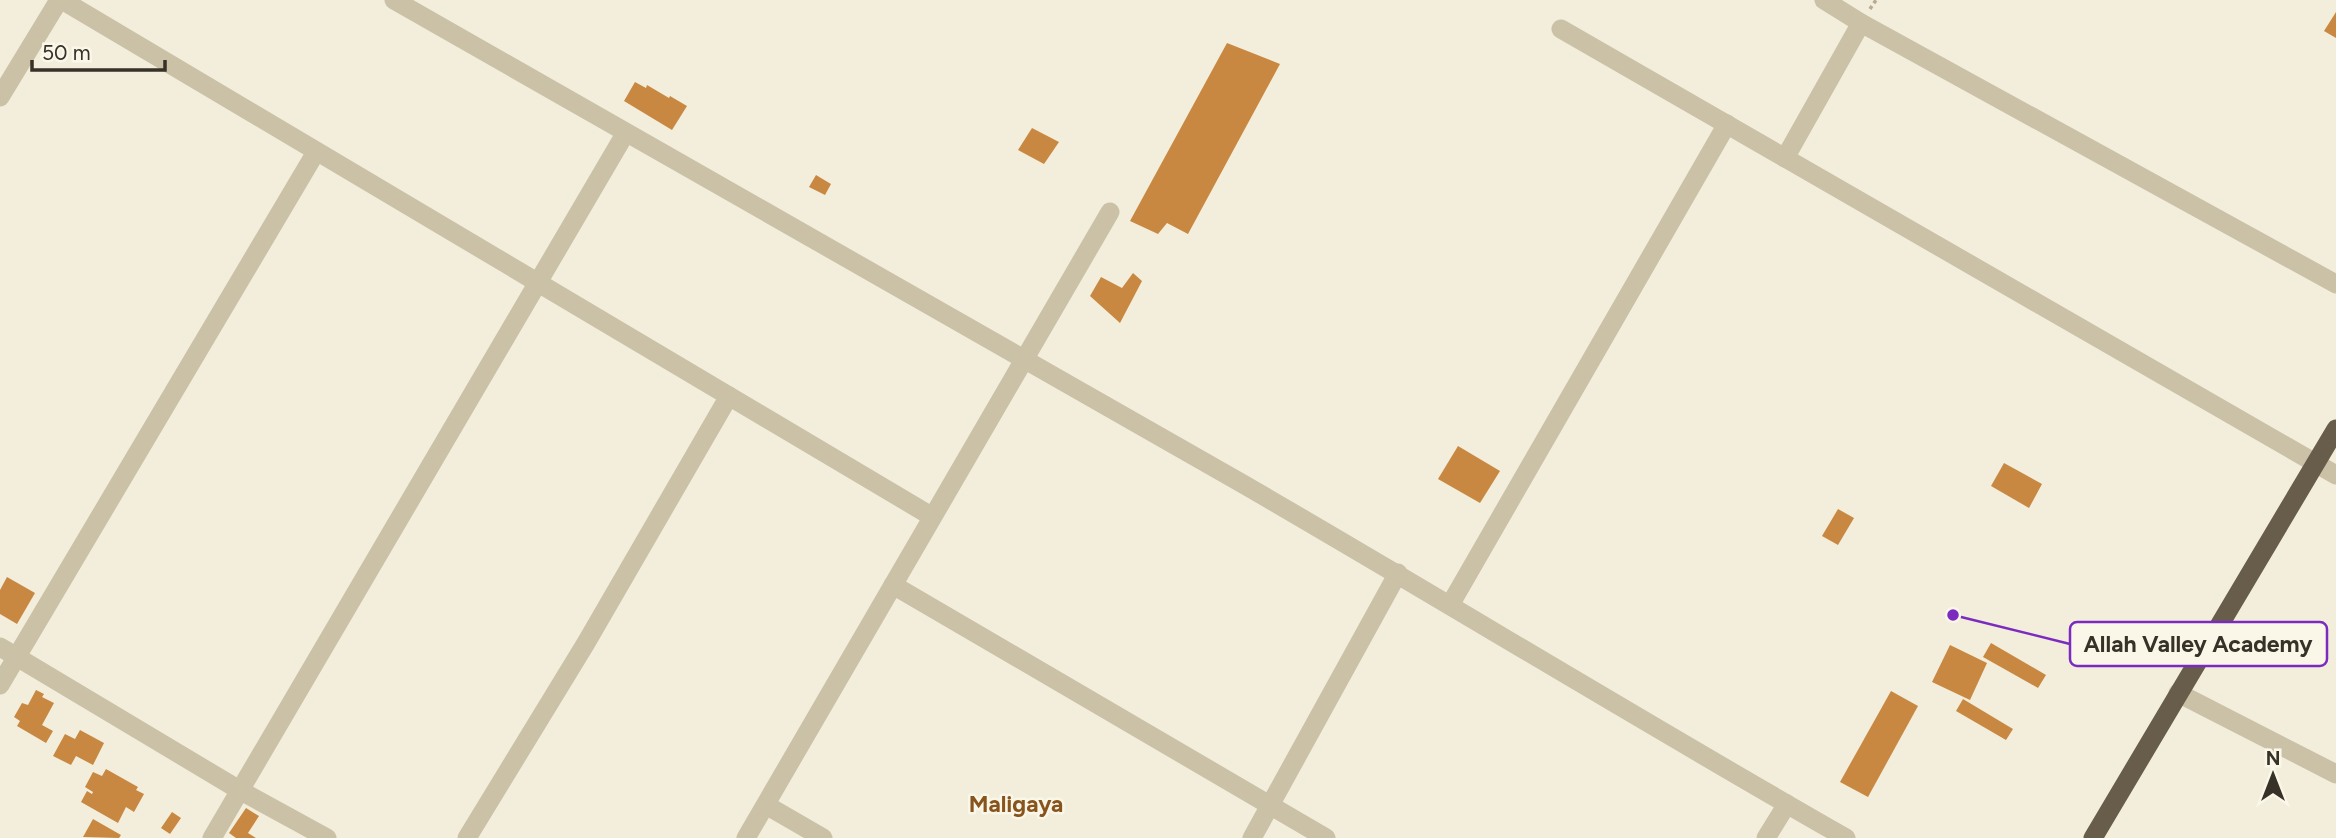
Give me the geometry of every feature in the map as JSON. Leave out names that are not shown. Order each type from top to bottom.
[{"type":"highway","points":[[2093,838],[2336,429]]},
{"type":"street","points":[[0,97],[61,0],[931,516]]},
{"type":"street","points":[[394,0],[1398,573],[1846,838]]},
{"type":"street","points":[[1824,0],[1861,23],[2336,284]]},
{"type":"street","points":[[1785,158],[1861,23]]},
{"type":"street","points":[[1561,29],[2336,475]]},
{"type":"street","points":[[1450,605],[1727,124]]},
{"type":"street","points":[[212,838],[625,134]]},
{"type":"street","points":[[0,685],[9,652],[316,152]]},
{"type":"street","points":[[746,838],[1110,212]]},
{"type":"street","points":[[467,838],[586,643],[729,396]]},
{"type":"street","points":[[1252,838],[1398,573]]},
{"type":"street","points":[[893,585],[1326,838]]},
{"type":"street","points":[[9,652],[241,791],[327,838]]},
{"type":"street","points":[[2178,693],[2336,774]]},
{"type":"street","points":[[766,804],[823,838]]},
{"type":"street","points":[[1766,838],[1787,804]]},
{"type":"building","points":[[2336,12],[2336,38],[2324,31]]},
{"type":"building","points":[[1227,43],[1280,64],[1188,234],[1167,223],[1158,234],[1130,221]]},
{"type":"building","points":[[635,82],[646,88],[647,85],[687,106],[672,130],[624,101]]},
{"type":"building","points":[[1032,128],[1059,142],[1044,164],[1018,150]]},
{"type":"building","points":[[816,175],[831,184],[825,195],[809,187]]},
{"type":"building","points":[[1133,273],[1142,281],[1120,323],[1090,296],[1101,277],[1122,288]]},
{"type":"building","points":[[1458,446],[1500,471],[1480,503],[1438,479]]},
{"type":"building","points":[[2004,463],[2042,484],[2029,508],[1991,486]]},
{"type":"building","points":[[1838,509],[1854,518],[1838,545],[1822,536]]},
{"type":"building","points":[[7,577],[35,593],[17,624],[0,614],[0,590]]},
{"type":"building","points":[[1991,643],[2046,675],[2038,688],[1983,657]]},
{"type":"building","points":[[1950,645],[1987,663],[1970,700],[1932,682]]},
{"type":"building","points":[[36,690],[44,694],[42,697],[54,703],[42,725],[53,731],[46,743],[17,726],[20,721],[14,717],[22,703],[28,705]]},
{"type":"building","points":[[1891,691],[1918,706],[1868,797],[1840,782]]},
{"type":"building","points":[[1963,699],[2013,729],[2006,740],[1956,711]]},
{"type":"building","points":[[80,730],[104,743],[93,765],[76,756],[71,765],[53,756],[65,734],[75,739]]},
{"type":"building","points":[[106,769],[138,787],[136,790],[144,794],[134,812],[126,807],[118,823],[81,802],[87,791],[92,794],[93,792],[85,787],[93,772],[102,776]]},
{"type":"building","points":[[246,808],[259,816],[248,833],[256,838],[236,838],[229,833]]},
{"type":"building","points":[[172,812],[181,818],[170,834],[161,828]]},
{"type":"building","points":[[93,819],[121,835],[119,838],[83,837]]},
{"type":"place","name":"Allah Valley Academy","points":[[1953,615]]},
{"type":"district","name":"Maligaya","points":[[1016,804]]}]
